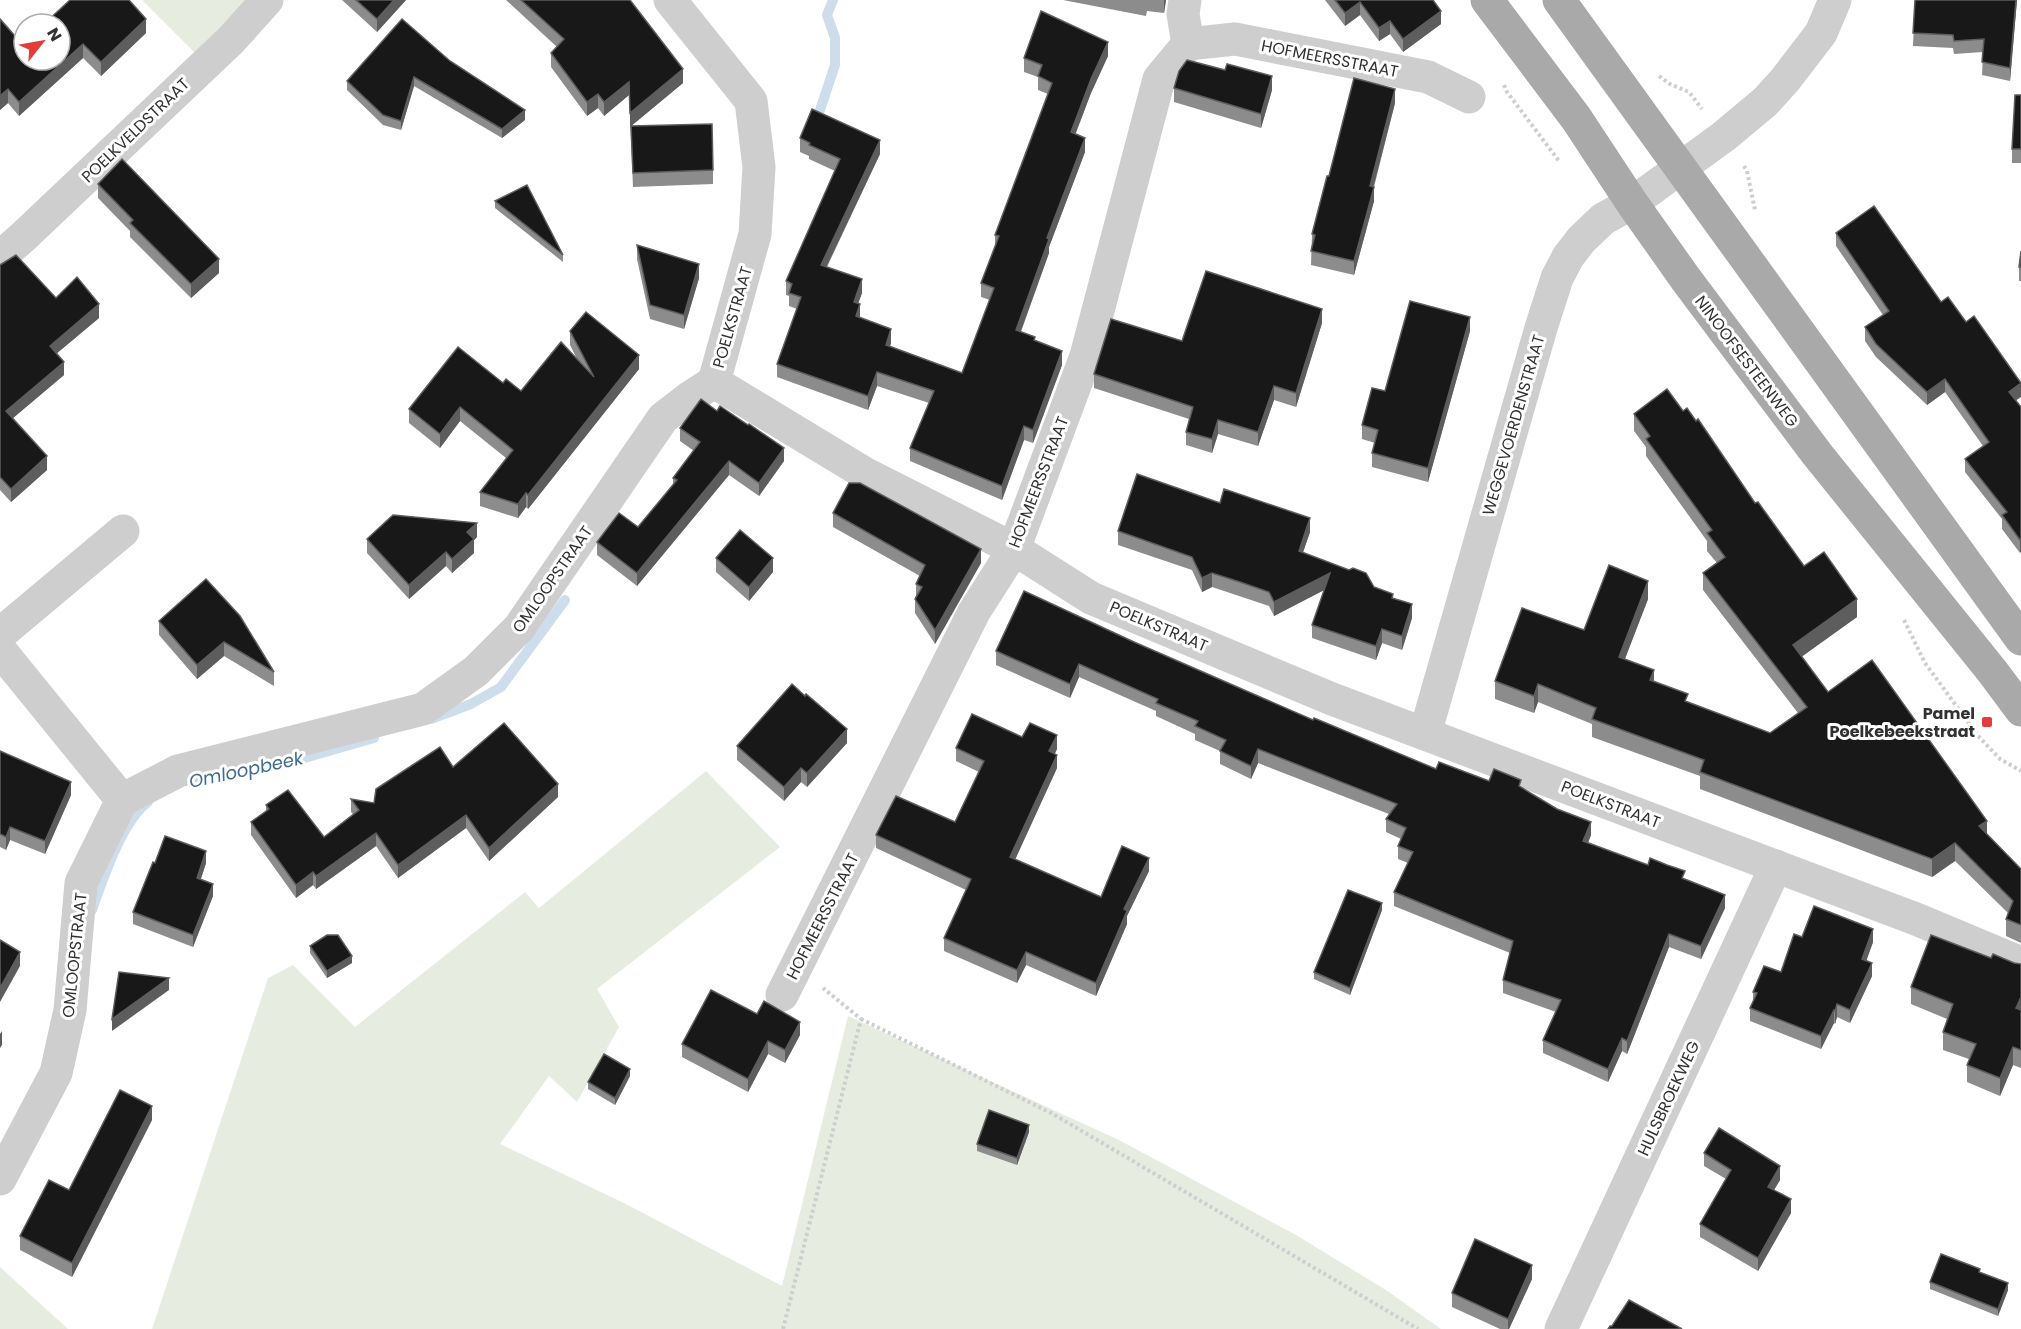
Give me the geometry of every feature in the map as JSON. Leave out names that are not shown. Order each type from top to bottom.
[{"type":"main road","name":"NINOOFSESTEENWEG","points":[[1488,0],[1576,118],[1632,203],[1816,454],[2021,710]]},
{"type":"main road","points":[[1559,0],[2021,639]]},
{"type":"street","name":"POELKVELDSTRAAT","points":[[0,257],[231,40],[267,0]]},
{"type":"street","name":"POELKSTRAAT","points":[[670,0],[751,101],[759,168],[755,234],[714,382],[866,474],[1014,549],[1091,598],[1332,699],[1916,919],[2021,963]]},
{"type":"street","points":[[1185,0],[1183,14],[1188,44]]},
{"type":"street","name":"WEGGEVOERDENSTRAAT","points":[[1425,734],[1541,328],[1557,278],[1568,257],[1581,240],[1603,219],[1632,203],[1737,126],[1765,102],[1821,33],[1835,0]]},
{"type":"street","name":"HOFMEERSSTRAAT","points":[[782,995],[974,612],[1014,549],[1086,356],[1159,79],[1188,44],[1235,39],[1428,78],[1468,97]]},
{"type":"street","name":"OMLOOPSTRAAT","points":[[0,1179],[56,1073],[70,1010],[81,883],[122,800],[178,771],[423,710],[476,671],[519,628],[663,418],[714,382]]},
{"type":"street","points":[[0,634],[123,531]]},
{"type":"street","points":[[0,650],[122,800]]},
{"type":"street","name":"HULSBROEKWEG","points":[[1561,1329],[1776,866]]},
{"type":"path","points":[[797,967],[861,1018],[1053,1114],[1418,1329]]},
{"type":"path","points":[[783,1329],[861,1018]]},
{"type":"shaded area","points":[[142,0],[251,0],[196,54]]},
{"type":"shaded area","points":[[706,771],[780,847],[597,989],[619,1027],[577,1102],[549,1076],[500,1144],[624,1203],[782,1286],[848,1016],[1119,1140],[1296,1235],[1386,1290],[1441,1329],[152,1329],[268,978],[293,965],[355,1027],[525,892],[539,908]]},
{"type":"shaded area","points":[[0,1267],[68,1329],[0,1329]]},
{"type":"building","points":[[70,0],[129,0],[146,19],[101,62],[83,44],[72,54],[72,12],[57,12]]},
{"type":"building","points":[[356,0],[394,0],[377,19]]},
{"type":"building","points":[[521,0],[630,0],[683,69],[630,113],[629,82],[604,102],[598,94],[587,102],[551,53],[564,39]]},
{"type":"building","points":[[1335,0],[1433,0],[1441,11],[1403,39],[1390,21],[1379,28],[1360,2],[1345,13]]},
{"type":"building","points":[[1915,0],[2016,0],[2010,68],[1982,62],[1984,39],[1954,41],[1953,35],[1913,33]]},
{"type":"building","points":[[1041,11],[1108,42],[1071,132],[1085,138],[1047,238],[1049,239],[1016,330],[1062,351],[1033,430],[1024,426],[1002,486],[910,448],[934,391],[877,372],[868,396],[777,364],[801,297],[789,293],[792,284],[786,281],[840,159],[809,145],[810,143],[800,138],[812,109],[880,140],[821,265],[862,279],[854,302],[860,304],[856,316],[891,329],[886,345],[962,373],[994,288],[981,283],[999,236],[995,235],[1052,83],[1038,76],[1042,65],[1024,58]]},
{"type":"building","points":[[0,19],[12,33],[12,72],[52,72],[19,102],[8,89],[0,96]]},
{"type":"building","points":[[402,19],[450,61],[525,110],[502,129],[414,77],[401,121],[383,115],[347,81]]},
{"type":"building","points":[[1187,60],[1225,70],[1227,64],[1272,76],[1261,114],[1174,88],[1179,71]]},
{"type":"building","points":[[1354,78],[1395,89],[1370,186],[1374,187],[1354,261],[1311,251],[1315,235],[1312,234]]},
{"type":"building","points":[[2015,95],[2021,95],[2021,149],[2012,149]]},
{"type":"building","points":[[712,124],[713,170],[633,173],[631,126]]},
{"type":"building","points":[[122,159],[219,259],[191,284],[130,223],[133,220],[98,184]]},
{"type":"building","points":[[527,185],[563,255],[495,201]]},
{"type":"building","points":[[1874,206],[1941,302],[1948,297],[1966,322],[1974,316],[2021,383],[2009,392],[2021,407],[2020,540],[2002,515],[2007,512],[1965,459],[1989,442],[1945,379],[1927,392],[1876,344],[1865,327],[1889,311],[1836,233]]},
{"type":"building","points":[[637,245],[699,264],[684,315],[650,305]]},
{"type":"building","points":[[16,255],[56,298],[77,277],[99,304],[50,346],[64,362],[6,411],[47,456],[11,489],[0,477],[0,265]]},
{"type":"building","points":[[1206,271],[1322,309],[1296,393],[1274,386],[1258,432],[1218,420],[1212,439],[1186,432],[1193,407],[1094,374],[1111,319],[1182,341]]},
{"type":"building","points":[[1410,301],[1470,317],[1428,468],[1372,453],[1378,430],[1362,425],[1372,388],[1385,391]]},
{"type":"building","points":[[586,312],[639,355],[528,495],[526,493],[518,504],[480,492],[513,450],[460,407],[440,434],[409,409],[458,347],[503,383],[506,379],[521,391],[561,342],[594,377],[570,331]]},
{"type":"building","points":[[1667,389],[1683,411],[1687,408],[1696,421],[1698,419],[1755,503],[1758,502],[1804,566],[1824,552],[1857,599],[1793,645],[1828,692],[1872,660],[1987,821],[1979,826],[2021,869],[2021,925],[2006,919],[2013,901],[1955,843],[1932,859],[1700,772],[1704,760],[1592,719],[1596,708],[1538,684],[1534,696],[1495,681],[1522,608],[1584,630],[1609,565],[1648,581],[1619,657],[1654,670],[1650,680],[1688,694],[1685,701],[1770,733],[1807,707],[1703,573],[1725,557],[1707,533],[1712,530],[1646,439],[1650,436],[1634,414]]},
{"type":"building","points":[[701,399],[717,411],[720,406],[784,448],[759,483],[729,461],[637,573],[597,542],[619,513],[638,527],[677,480],[673,478],[700,442],[680,428]]},
{"type":"building","points":[[1137,474],[1220,503],[1224,489],[1310,518],[1299,551],[1349,570],[1353,568],[1366,573],[1374,587],[1393,594],[1392,598],[1412,604],[1402,636],[1382,629],[1376,646],[1312,625],[1330,573],[1274,602],[1269,592],[1240,582],[1212,573],[1202,578],[1192,557],[1118,531]]},
{"type":"building","points":[[849,483],[860,483],[981,549],[935,630],[915,599],[922,587],[916,584],[925,565],[833,513]]},
{"type":"building","points":[[393,515],[477,523],[467,532],[474,539],[452,559],[446,552],[409,585],[367,539]]},
{"type":"building","points":[[740,530],[773,558],[749,587],[716,558]]},
{"type":"building","points":[[206,579],[240,616],[274,672],[224,642],[197,665],[159,621]]},
{"type":"building","points":[[1024,591],[1313,720],[1314,718],[1436,769],[1439,762],[1489,781],[1494,769],[1521,780],[1519,786],[1557,809],[1591,822],[1583,841],[1648,865],[1650,858],[1685,871],[1682,878],[1725,895],[1701,946],[1669,934],[1627,1041],[1622,1038],[1608,1069],[1543,1040],[1561,1000],[1503,980],[1513,941],[1394,892],[1413,852],[1398,846],[1406,828],[1386,819],[1397,804],[1258,749],[1251,766],[1220,751],[1226,740],[1195,726],[1198,721],[1156,703],[1158,699],[1079,664],[1070,684],[996,651]]},
{"type":"building","points":[[792,684],[847,729],[807,773],[801,768],[784,787],[737,746]]},
{"type":"building","points":[[972,714],[1022,737],[1030,723],[1057,735],[1049,751],[1057,755],[1010,857],[1101,897],[1122,846],[1149,858],[1124,909],[1127,911],[1096,983],[1026,952],[1017,970],[944,938],[971,879],[876,835],[896,796],[955,822],[984,761],[956,748]]},
{"type":"building","points":[[504,723],[558,784],[489,848],[466,815],[398,865],[376,833],[316,876],[313,872],[296,885],[251,822],[269,809],[266,805],[288,790],[324,837],[359,810],[351,799],[374,803],[376,789],[440,747],[453,767]]},
{"type":"building","points":[[0,751],[71,782],[45,841],[10,827],[6,837],[0,834]]},
{"type":"building","points":[[165,836],[206,851],[197,878],[213,884],[193,935],[133,912]]},
{"type":"building","points":[[1348,890],[1382,903],[1350,988],[1314,972]]},
{"type":"building","points":[[1814,906],[1873,929],[1862,959],[1872,963],[1850,1010],[1837,1004],[1821,1036],[1750,1008],[1757,993],[1753,992],[1764,966],[1781,972],[1794,934],[1802,937]]},
{"type":"building","points":[[327,935],[338,935],[352,956],[327,971],[310,946]]},
{"type":"building","points":[[1931,935],[1991,958],[1993,954],[2021,964],[2021,997],[2016,1008],[2021,1010],[2021,1050],[2013,1047],[2000,1078],[1967,1065],[1976,1044],[1943,1032],[1953,1004],[1911,987]]},
{"type":"building","points":[[0,940],[20,952],[0,988]]},
{"type":"building","points":[[119,972],[169,978],[112,1019]]},
{"type":"building","points":[[711,990],[757,1014],[764,1001],[800,1022],[785,1050],[768,1041],[748,1079],[682,1044]]},
{"type":"building","points":[[604,1054],[630,1069],[615,1098],[588,1082]]},
{"type":"building","points":[[120,1090],[152,1106],[72,1263],[20,1236],[49,1180],[69,1190]]},
{"type":"building","points":[[989,1110],[1029,1125],[1017,1158],[977,1144]]},
{"type":"building","points":[[1719,1128],[1780,1166],[1768,1187],[1791,1199],[1758,1258],[1700,1224],[1731,1170],[1704,1153]]},
{"type":"building","points":[[1475,1239],[1532,1265],[1508,1319],[1452,1293]]},
{"type":"building","points":[[1941,1254],[2008,1283],[1998,1309],[1930,1282]]},
{"type":"building","points":[[1629,1300],[1682,1329],[1608,1329]]},
{"type":"waterway","name":"Omloopbeek","points":[[817,119],[835,65],[835,38],[827,15],[833,0]]},
{"type":"waterway","name":"Omloopbeek","points":[[431,719],[471,704],[501,687],[565,600]]},
{"type":"waterway","name":"Omloopbeek","points":[[247,770],[301,759],[374,738]]},
{"type":"waterway","name":"Omloopbeek","points":[[92,910],[122,836],[148,802]]},
{"type":"place","name":"Pamel Poelkebeekstraat","points":[[1987,722]]}]
